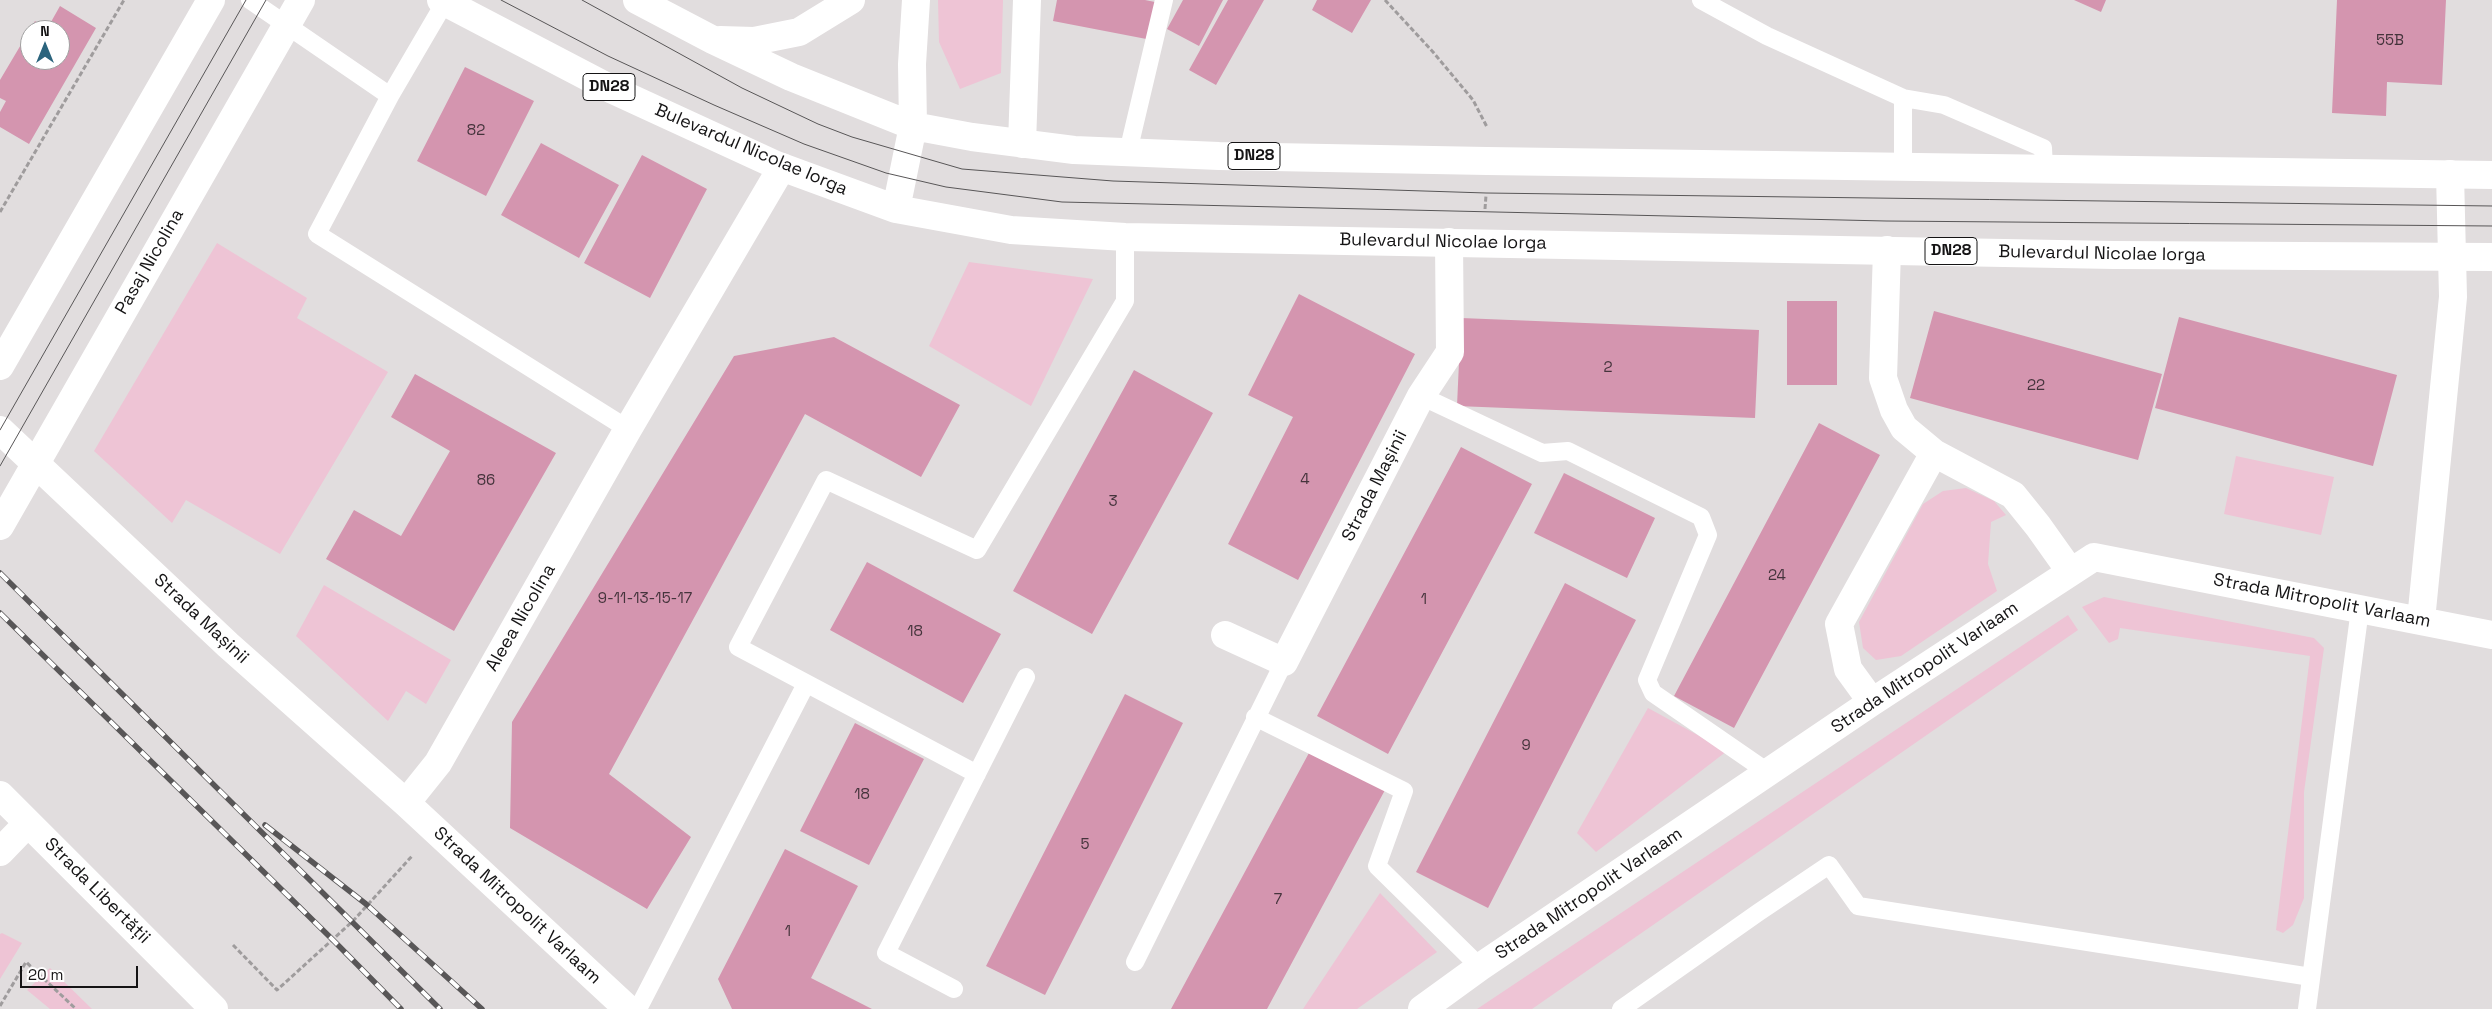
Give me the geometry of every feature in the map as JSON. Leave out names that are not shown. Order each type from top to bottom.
[{"type":"main road","points":[[0,366],[211,0]]},
{"type":"main road","name":"Pasaj Nicolina","points":[[0,526],[301,0]]},
{"type":"main road","name":"DN28","points":[[637,0],[713,40],[806,84],[913,126],[1022,144],[1074,150],[1487,161],[2492,175]]},
{"type":"main road","points":[[713,40],[754,41],[799,32],[852,0]]},
{"type":"main road","points":[[896,209],[913,126],[912,64],[916,0]]},
{"type":"main road","points":[[1022,144],[1027,0]]},
{"type":"main road","name":"Bulevardul Nicolae Iorga","points":[[443,1],[613,90],[782,167],[896,209],[1011,230],[1126,237],[2124,255],[2492,257]]},
{"type":"main road","name":"Aleea Nicolina","points":[[406,803],[438,763],[628,429],[782,167]]},
{"type":"main road","points":[[2422,620],[2453,297],[2450,174]]},
{"type":"main road","name":"Strada Mașinii","points":[[1284,662],[1421,396],[1450,352],[1449,242]]},
{"type":"main road","points":[[1887,250],[1882,378],[1894,410],[1904,428],[1934,453],[2013,496],[2038,526],[2070,571]]},
{"type":"main road","name":"Strada Mașinii","points":[[0,430],[228,645],[406,803]]},
{"type":"main road","points":[[1872,702],[1848,669],[1839,624],[1934,453]]},
{"type":"main road","name":"Strada Mitropolit Varlaam","points":[[1422,1009],[1480,967],[1872,702],[2094,557],[2492,635]]},
{"type":"main road","points":[[1224,635],[1284,662]]},
{"type":"main road","name":"Strada Libertății","points":[[0,795],[214,1009]]},
{"type":"main road","name":"Strada Mitropolit Varlaam","points":[[406,803],[628,1009]]},
{"type":"main road","points":[[0,852],[28,823]]},
{"type":"lane","points":[[250,0],[390,96]]},
{"type":"lane","points":[[1128,152],[1164,0]]},
{"type":"lane","points":[[1701,0],[1767,36],[1903,98],[1944,105],[2043,148],[2044,168]]},
{"type":"lane","points":[[443,1],[317,234],[628,429]]},
{"type":"lane","points":[[1902,167],[1903,98]]},
{"type":"lane","points":[[977,774],[738,646],[826,480],[977,550],[1125,301],[1126,237]]},
{"type":"lane","points":[[1421,396],[1542,453],[1568,451],[1701,517],[1708,535],[1648,680],[1653,693],[1769,773]]},
{"type":"lane","points":[[2307,1009],[2360,609]]},
{"type":"lane","points":[[1135,962],[1255,717],[1284,662]]},
{"type":"lane","points":[[954,989],[886,953],[1026,676]]},
{"type":"lane","points":[[638,1009],[806,684]]},
{"type":"lane","points":[[1255,717],[1404,791],[1377,866],[1480,967]]},
{"type":"lane","points":[[1621,1009],[1829,865],[1858,906],[2311,977]]},
{"type":"path","points":[[0,212],[124,0]]},
{"type":"path","points":[[1385,0],[1433,52],[1473,100],[1487,127],[1484,242]]},
{"type":"path","points":[[233,945],[277,990],[353,921],[418,850]]},
{"type":"path","points":[[0,1006],[26,962],[76,1009]]},
{"type":"shaded area","points":[[938,0],[1003,0],[1001,73],[960,89],[939,42]]},
{"type":"shaded area","points":[[217,243],[307,298],[297,318],[388,372],[280,554],[186,500],[172,523],[94,451]]},
{"type":"shaded area","points":[[969,262],[1093,279],[1031,406],[929,346]]},
{"type":"shaded area","points":[[2236,456],[2334,477],[2321,535],[2224,514]]},
{"type":"shaded area","points":[[1966,488],[1994,501],[2006,515],[1991,522],[1988,564],[1997,591],[1901,656],[1876,660],[1863,648],[1859,622],[1923,504],[1943,491]]},
{"type":"shaded area","points":[[324,585],[451,660],[426,704],[406,691],[388,721],[296,636]]},
{"type":"shaded area","points":[[2104,597],[2314,638],[2324,648],[2304,792],[2304,898],[2293,925],[2283,933],[2276,930],[2310,656],[2120,628],[2118,639],[2109,643],[2082,607]]},
{"type":"shaded area","points":[[2068,615],[2078,630],[1532,1009],[1477,1009]]},
{"type":"shaded area","points":[[1648,708],[1727,751],[1596,852],[1577,833]]},
{"type":"shaded area","points":[[1380,893],[1437,952],[1357,1009],[1303,1009]]},
{"type":"shaded area","points":[[2,933],[22,943],[0,979],[0,934]]},
{"type":"shaded area","points":[[50,968],[92,1009],[50,1009],[27,990]]},
{"type":"building","points":[[1057,0],[1145,0],[1170,5],[1162,42],[1053,21]]},
{"type":"building","points":[[1183,0],[1223,0],[1199,46],[1167,29]]},
{"type":"building","points":[[1228,0],[1264,0],[1216,85],[1189,70]]},
{"type":"building","points":[[1317,0],[1371,0],[1352,33],[1312,10]]},
{"type":"building","points":[[2074,0],[2106,0],[2101,12]]},
{"type":"building","points":[[2337,0],[2446,0],[2442,85],[2387,82],[2386,116],[2332,113]]},
{"type":"building","points":[[60,6],[96,28],[29,144],[0,127],[0,112],[6,101],[0,98],[0,80],[20,46],[20,70],[70,70],[70,20],[52,20]]},
{"type":"building","points":[[465,67],[534,101],[486,196],[417,161]]},
{"type":"building","points":[[541,143],[619,185],[579,258],[501,215]]},
{"type":"building","points":[[642,155],[707,189],[650,298],[584,263]]},
{"type":"building","points":[[1299,294],[1415,354],[1298,580],[1228,544],[1293,417],[1248,395]]},
{"type":"building","points":[[1787,301],[1837,301],[1837,385],[1787,385]]},
{"type":"building","points":[[1934,311],[2162,374],[2138,460],[1910,398]]},
{"type":"building","points":[[2179,317],[2397,375],[2373,466],[2155,408]]},
{"type":"building","points":[[1461,318],[1759,330],[1755,418],[1457,406]]},
{"type":"building","points":[[834,337],[960,405],[921,477],[805,414],[609,774],[691,837],[647,909],[510,828],[512,722],[734,356]]},
{"type":"building","points":[[1134,370],[1213,413],[1092,634],[1013,591]]},
{"type":"building","points":[[415,374],[556,453],[454,631],[326,559],[354,510],[401,536],[450,451],[391,417]]},
{"type":"building","points":[[1819,423],[1880,455],[1734,728],[1674,696]]},
{"type":"building","points":[[1461,447],[1532,484],[1388,754],[1317,716]]},
{"type":"building","points":[[1564,473],[1655,518],[1627,578],[1534,533]]},
{"type":"building","points":[[867,562],[1001,634],[963,703],[830,630]]},
{"type":"building","points":[[1565,583],[1636,620],[1488,908],[1416,872]]},
{"type":"building","points":[[1125,694],[1183,723],[1045,995],[986,966]]},
{"type":"building","points":[[855,723],[924,759],[869,865],[800,831]]},
{"type":"building","points":[[1310,751],[1385,790],[1267,1009],[1171,1009]]},
{"type":"building","points":[[785,849],[858,886],[811,978],[872,1009],[732,1009],[718,979]]},
{"type":"tram line","points":[[0,430],[246,0]]},
{"type":"tram line","points":[[0,466],[266,0]]},
{"type":"tram line","points":[[501,0],[608,56],[804,144],[886,173],[946,187],[1062,202],[1886,221],[2492,226]]},
{"type":"tram line","points":[[582,0],[742,88],[818,124],[852,137],[962,169],[1113,181],[1486,193],[2492,206]]},
{"type":"railway","points":[[0,573],[440,1009]]},
{"type":"railway","points":[[0,613],[401,1009]]},
{"type":"railway","points":[[265,825],[366,904],[482,1009]]}]
